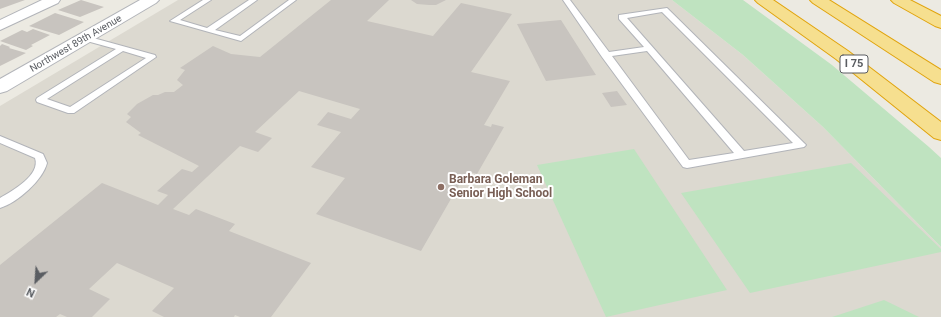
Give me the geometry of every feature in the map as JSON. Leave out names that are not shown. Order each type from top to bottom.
[{"type":"highway","name":"I 75","points":[[763,0],[847,59],[941,133]]},
{"type":"highway","points":[[818,0],[871,32],[941,78]]},
{"type":"highway","points":[[841,0],[941,61]]},
{"type":"highway","points":[[899,0],[941,23]]},
{"type":"street","points":[[0,26],[53,0]]},
{"type":"street","name":"Northwest 89th Avenue","points":[[0,87],[151,0]]},
{"type":"lane","points":[[208,0],[174,21],[241,39],[293,0]]},
{"type":"lane","points":[[209,30],[254,0]]},
{"type":"lane","points":[[566,0],[605,55],[687,164],[742,155],[801,145],[664,10],[622,17],[742,155]]},
{"type":"lane","points":[[86,38],[123,48],[152,57],[71,111],[40,100],[123,48]]},
{"type":"lane","points":[[605,55],[649,48]]},
{"type":"lane","points":[[0,139],[39,156],[42,160],[43,166],[33,180],[0,204]]},
{"type":"shaded area","name":"Barbara Goleman Senior High School","points":[[178,0],[672,0],[743,55],[823,127],[941,247],[941,317],[0,317],[0,106]]},
{"type":"green space","points":[[672,0],[743,0],[832,65],[941,158],[941,247],[823,127],[743,55]]},
{"type":"green space","points":[[634,149],[727,290],[606,317],[537,165]]},
{"type":"green space","points":[[851,163],[941,249],[941,252],[750,293],[681,193]]},
{"type":"green space","points":[[884,300],[919,317],[832,317]]},
{"type":"building","points":[[0,0],[25,0],[0,9]]},
{"type":"building","points":[[81,0],[104,7],[80,17],[58,10]]},
{"type":"building","points":[[331,0],[389,0],[367,21],[433,36],[461,3],[512,14],[471,72],[510,81],[484,125],[491,127],[492,124],[504,127],[477,174],[467,171],[421,251],[316,214],[345,178],[311,167],[341,132],[317,125],[328,112],[351,119],[360,109],[299,91],[255,132],[272,138],[258,152],[240,146],[173,209],[189,215],[196,209],[235,224],[229,231],[311,263],[271,317],[240,317],[235,315],[234,317],[164,317],[152,311],[174,288],[117,263],[89,289],[110,299],[92,317],[67,317],[60,314],[56,317],[0,317],[0,265],[102,183],[158,205],[168,195],[157,191],[182,169],[192,172],[199,166],[138,135],[141,133],[126,122],[131,117],[127,114],[137,104],[153,95],[158,95],[165,92],[174,92],[183,85],[177,80],[185,70],[180,68],[213,46],[231,54],[260,57]]},
{"type":"building","points":[[411,0],[446,0],[436,5],[429,5],[417,4]]},
{"type":"building","points":[[55,13],[84,22],[59,35],[29,26]]},
{"type":"building","points":[[561,20],[596,75],[546,81],[517,24]]},
{"type":"building","points":[[33,29],[50,35],[31,45],[33,46],[26,50],[0,41],[22,30],[27,32]]},
{"type":"building","points":[[2,44],[10,47],[9,48],[26,53],[0,66],[0,46]]},
{"type":"building","points":[[617,91],[627,105],[611,107],[602,93]]},
{"type":"place","name":"Barbara Goleman Senior High School","points":[[441,187]]}]
